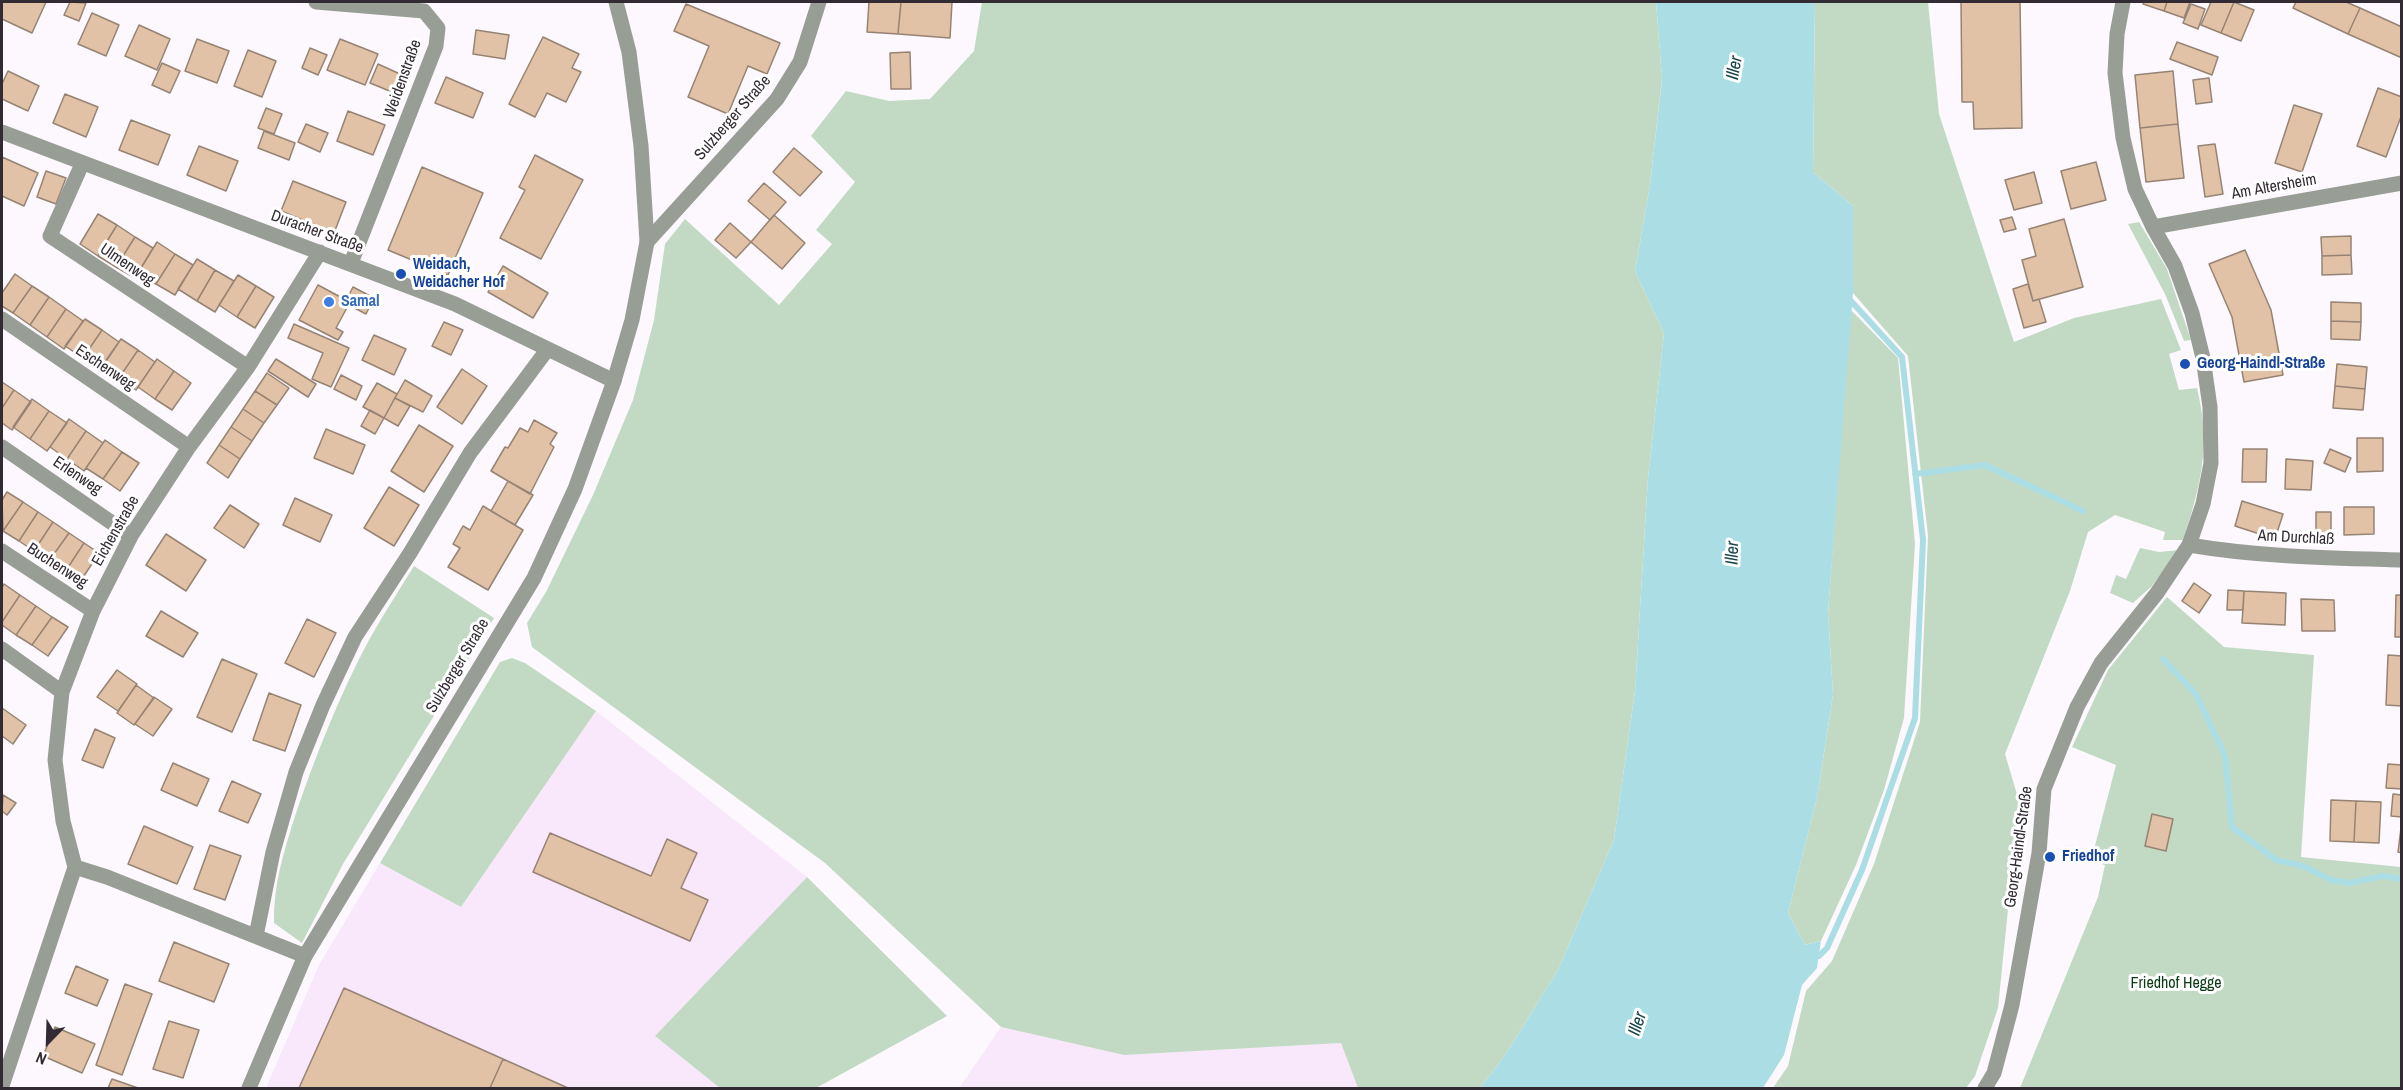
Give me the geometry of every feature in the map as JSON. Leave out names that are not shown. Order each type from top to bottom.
[{"type":"street","name":"Weidenstraße","points":[[316,2],[424,11],[438,28],[436,46],[351,263]]},
{"type":"street","name":"Sulzberger Straße","points":[[249,1089],[305,956],[534,578],[575,489],[614,381],[632,320],[647,242],[641,146],[629,52],[616,2]]},
{"type":"street","name":"Sulzberger Straße","points":[[647,242],[777,99],[800,62],[819,2]]},
{"type":"street","name":"Georg-Haindl-Straße","points":[[1985,1089],[1994,1073],[2012,1005],[2039,853],[2044,789],[2077,707],[2101,663],[2157,593],[2189,545],[2203,504],[2211,463],[2210,407],[2204,358],[2192,313],[2175,266],[2152,227],[2135,189],[2123,138],[2115,73],[2117,34],[2123,2]]},
{"type":"street","name":"Duracher Straße","points":[[2,132],[455,304],[614,381]]},
{"type":"street","name":"Ulmenweg","points":[[82,164],[50,236],[248,367]]},
{"type":"street","name":"Am Altersheim","points":[[2152,227],[2402,183]]},
{"type":"street","name":"Eichenstraße","points":[[75,867],[63,821],[55,760],[62,692],[93,611],[131,536],[189,447],[248,367],[320,252]]},
{"type":"street","name":"Eschenweg","points":[[2,319],[189,447]]},
{"type":"street","points":[[256,936],[273,852],[296,772],[323,705],[355,637],[410,553],[470,453],[547,350]]},
{"type":"street","name":"Erlenweg","points":[[2,447],[131,536]]},
{"type":"street","name":"Am Durchlaß","points":[[2189,545],[2232,553],[2402,560]]},
{"type":"street","name":"Buchenweg","points":[[2,551],[93,611]]},
{"type":"street","points":[[2,649],[62,692]]},
{"type":"street","points":[[2,1086],[75,867],[107,877],[305,956]]},
{"type":"shaded area","points":[[596,711],[807,877],[655,1036],[720,1088],[266,1088],[319,965],[380,863],[461,907]]},
{"type":"shaded area","points":[[1001,1027],[1124,1055],[1341,1043],[1358,1088],[959,1088]]},
{"type":"green space","points":[[982,2],[1656,2],[1662,78],[1650,185],[1635,271],[1664,333],[1648,478],[1635,691],[1614,840],[1558,970],[1504,1057],[1480,1088],[1358,1088],[1341,1043],[1124,1055],[1001,1027],[825,863],[532,647],[527,623],[546,592],[593,495],[633,400],[654,320],[665,244],[685,219],[779,305],[832,244],[816,230],[855,182],[811,136],[846,91],[889,101],[930,99],[974,51]]},
{"type":"green space","points":[[1815,2],[1928,2],[1939,114],[2014,342],[2074,318],[2161,299],[2181,350],[2169,354],[2179,390],[2197,388],[2201,409],[2202,465],[2195,501],[2183,540],[2163,540],[2165,532],[2115,515],[2088,532],[2070,591],[2005,754],[2019,801],[1998,1008],[1975,1076],[1966,1088],[1773,1088],[1788,1066],[1806,991],[1832,961],[1874,864],[1920,722],[1928,536],[1908,356],[1853,293],[1853,206],[1813,172]]},
{"type":"green space","points":[[2139,222],[2167,269],[2191,340],[2184,341],[2165,294],[2128,224]]},
{"type":"green space","points":[[1850,309],[1898,358],[1915,544],[1904,718],[1884,790],[1856,865],[1821,941],[1805,945],[1788,913],[1817,798],[1833,695],[1828,613]]},
{"type":"green space","points":[[2140,548],[2159,552],[2179,550],[2152,586],[2133,603],[2110,593],[2116,575],[2126,579]]},
{"type":"green space","points":[[414,566],[494,618],[343,864],[302,943],[274,923],[277,882],[287,842],[311,771],[348,683],[369,640]]},
{"type":"green space","name":"Friedhof Hegge","points":[[2167,597],[2224,647],[2314,655],[2301,857],[2401,867],[2401,1088],[2020,1088],[2098,897],[2105,865],[2091,861],[2116,765],[2072,747],[2108,670]]},
{"type":"green space","points":[[512,658],[525,663],[596,711],[461,907],[380,863],[500,662]]},
{"type":"green space","points":[[807,877],[947,1016],[816,1088],[720,1088],[655,1036]]},
{"type":"water","name":"Iller","points":[[1656,2],[1815,2],[1813,172],[1853,206],[1853,293],[1828,612],[1833,695],[1817,798],[1788,913],[1805,945],[1821,941],[1817,968],[1802,985],[1784,1055],[1763,1088],[1480,1088],[1504,1057],[1558,970],[1614,840],[1635,691],[1648,478],[1664,333],[1635,271],[1650,185],[1662,79]]},
{"type":"building","points":[[2,2],[46,2],[32,33],[2,19]]},
{"type":"building","points":[[70,2],[86,3],[79,21],[64,15]]},
{"type":"building","points":[[869,2],[901,2],[898,34],[867,32]]},
{"type":"building","points":[[901,2],[952,2],[950,38],[898,34]]},
{"type":"building","points":[[1961,2],[2020,2],[2022,128],[1974,129],[1973,102],[1962,102]]},
{"type":"building","points":[[2144,2],[2167,2],[2164,11],[2143,4]]},
{"type":"building","points":[[2167,2],[2190,2],[2184,18],[2164,11]]},
{"type":"building","points":[[2211,2],[2234,2],[2221,33],[2201,25]]},
{"type":"building","points":[[2234,2],[2254,10],[2241,41],[2221,33]]},
{"type":"building","points":[[2296,2],[2346,2],[2360,8],[2348,34],[2293,8]]},
{"type":"building","points":[[686,4],[780,43],[767,74],[748,66],[728,114],[688,97],[709,46],[674,31]]},
{"type":"building","points":[[2191,4],[2205,9],[2198,29],[2183,23]]},
{"type":"building","points":[[2360,8],[2402,27],[2402,58],[2348,34]]},
{"type":"building","points":[[92,13],[119,25],[106,56],[78,44]]},
{"type":"building","points":[[139,25],[170,39],[157,70],[125,56]]},
{"type":"building","points":[[476,30],[509,35],[505,59],[473,54]]},
{"type":"building","points":[[543,37],[579,54],[572,68],[581,72],[566,102],[547,93],[535,117],[509,104]]},
{"type":"building","points":[[197,39],[229,51],[217,83],[185,71]]},
{"type":"building","points":[[340,39],[378,54],[365,85],[327,70]]},
{"type":"building","points":[[2177,42],[2218,57],[2212,75],[2170,59]]},
{"type":"building","points":[[310,48],[327,55],[318,75],[302,68]]},
{"type":"building","points":[[248,50],[276,61],[262,97],[234,86]]},
{"type":"building","points":[[910,52],[911,89],[891,89],[890,53]]},
{"type":"building","points":[[162,63],[180,71],[170,93],[152,85]]},
{"type":"building","points":[[378,64],[400,74],[392,92],[370,83]]},
{"type":"building","points":[[8,71],[39,86],[28,111],[2,99],[2,84]]},
{"type":"building","points":[[2173,71],[2178,124],[2140,128],[2135,75]]},
{"type":"building","points":[[446,77],[483,93],[473,118],[435,103]]},
{"type":"building","points":[[2209,78],[2212,102],[2196,104],[2193,80]]},
{"type":"building","points":[[2378,88],[2402,97],[2402,114],[2386,157],[2357,146]]},
{"type":"building","points":[[65,94],[98,107],[86,137],[53,123]]},
{"type":"building","points":[[2294,105],[2322,114],[2302,172],[2275,163]]},
{"type":"building","points":[[266,108],[282,114],[274,134],[258,128]]},
{"type":"building","points":[[348,111],[385,125],[373,155],[337,141]]},
{"type":"building","points":[[131,120],[170,135],[158,165],[119,150]]},
{"type":"building","points":[[306,124],[328,133],[320,152],[298,142]]},
{"type":"building","points":[[2178,124],[2184,178],[2146,182],[2140,128]]},
{"type":"building","points":[[264,131],[295,143],[289,160],[258,148]]},
{"type":"building","points":[[2215,144],[2223,194],[2205,197],[2198,146]]},
{"type":"building","points":[[199,146],[238,161],[226,191],[187,175]]},
{"type":"building","points":[[794,148],[822,172],[800,196],[773,172]]},
{"type":"building","points":[[535,155],[583,180],[541,259],[500,238],[525,190],[519,187]]},
{"type":"building","points":[[2,157],[38,173],[24,206],[2,196]]},
{"type":"building","points":[[2096,162],[2106,200],[2071,209],[2061,171]]},
{"type":"building","points":[[422,167],[483,193],[448,275],[388,250]]},
{"type":"building","points":[[46,171],[66,178],[56,204],[37,197]]},
{"type":"building","points":[[2034,172],[2042,203],[2014,210],[2005,180]]},
{"type":"building","points":[[293,181],[346,202],[334,233],[281,211]]},
{"type":"building","points":[[764,183],[786,202],[770,220],[748,201]]},
{"type":"building","points":[[98,214],[117,225],[98,256],[80,244]]},
{"type":"building","points":[[774,215],[805,243],[782,269],[751,242]]},
{"type":"building","points":[[2012,217],[2016,229],[2004,232],[2000,220]]},
{"type":"building","points":[[2064,219],[2083,287],[2033,301],[2022,260],[2036,256],[2029,229]]},
{"type":"building","points":[[730,223],[751,242],[736,258],[715,240]]},
{"type":"building","points":[[117,225],[135,237],[116,267],[98,256]]},
{"type":"building","points":[[2351,236],[2351,255],[2322,256],[2321,237]]},
{"type":"building","points":[[135,237],[153,248],[135,278],[116,267]]},
{"type":"building","points":[[157,242],[175,254],[156,284],[138,273]]},
{"type":"building","points":[[2245,250],[2271,310],[2283,375],[2244,382],[2232,317],[2209,264]]},
{"type":"building","points":[[175,254],[193,265],[175,295],[156,284]]},
{"type":"building","points":[[2351,255],[2352,274],[2322,275],[2322,256]]},
{"type":"building","points":[[197,259],[215,270],[197,301],[178,289]]},
{"type":"building","points":[[503,266],[548,293],[533,318],[488,292]]},
{"type":"building","points":[[215,270],[234,281],[215,312],[197,301]]},
{"type":"building","points":[[15,274],[32,286],[13,313],[2,306],[2,293]]},
{"type":"building","points":[[238,275],[256,286],[237,317],[219,305]]},
{"type":"building","points":[[2028,284],[2033,301],[2039,299],[2046,322],[2024,328],[2013,289]]},
{"type":"building","points":[[318,285],[346,300],[345,303],[349,304],[336,328],[343,332],[338,340],[299,320]]},
{"type":"building","points":[[32,286],[49,297],[30,325],[13,313]]},
{"type":"building","points":[[256,286],[274,297],[255,328],[237,317]]},
{"type":"building","points":[[353,287],[374,298],[366,314],[345,303]]},
{"type":"building","points":[[49,297],[66,309],[47,337],[30,325]]},
{"type":"building","points":[[2331,302],[2361,303],[2361,322],[2331,321]]},
{"type":"building","points":[[66,309],[83,321],[64,349],[47,337]]},
{"type":"building","points":[[85,319],[102,330],[83,358],[65,346]]},
{"type":"building","points":[[2331,321],[2361,322],[2360,340],[2331,339]]},
{"type":"building","points":[[444,322],[463,330],[451,355],[432,346]]},
{"type":"building","points":[[294,324],[349,348],[331,387],[312,379],[323,353],[288,338]]},
{"type":"building","points":[[102,330],[119,342],[100,370],[83,358]]},
{"type":"building","points":[[374,335],[406,349],[394,375],[362,360]]},
{"type":"building","points":[[121,339],[138,350],[119,378],[102,366]]},
{"type":"building","points":[[138,350],[155,362],[136,390],[119,378]]},
{"type":"building","points":[[157,359],[174,371],[155,399],[138,387]]},
{"type":"building","points":[[276,359],[316,384],[308,397],[268,371]]},
{"type":"building","points":[[2337,364],[2367,367],[2365,389],[2335,386]]},
{"type":"building","points":[[462,369],[487,386],[462,424],[437,407]]},
{"type":"building","points":[[174,371],[191,383],[172,410],[155,399]]},
{"type":"building","points":[[267,373],[289,388],[277,405],[255,391]]},
{"type":"building","points":[[341,375],[362,386],[356,400],[334,389]]},
{"type":"building","points":[[405,380],[432,396],[423,412],[395,398]]},
{"type":"building","points":[[2,382],[14,390],[2,408]]},
{"type":"building","points":[[377,383],[397,394],[384,418],[363,407]]},
{"type":"building","points":[[2335,386],[2365,389],[2363,410],[2333,408]]},
{"type":"building","points":[[14,390],[31,402],[12,430],[2,423],[2,408]]},
{"type":"building","points":[[255,391],[277,405],[264,423],[243,409]]},
{"type":"building","points":[[395,398],[410,406],[398,426],[384,418]]},
{"type":"building","points":[[32,399],[49,411],[30,439],[13,427]]},
{"type":"building","points":[[243,409],[264,423],[252,441],[231,427]]},
{"type":"building","points":[[370,410],[384,418],[375,434],[361,426]]},
{"type":"building","points":[[49,411],[67,423],[47,451],[30,439]]},
{"type":"building","points":[[69,419],[86,431],[67,459],[50,447]]},
{"type":"building","points":[[534,420],[557,433],[550,444],[554,447],[530,494],[491,471],[505,447],[508,448],[520,428],[528,432]]},
{"type":"building","points":[[419,425],[453,446],[424,492],[391,471]]},
{"type":"building","points":[[231,427],[252,441],[240,459],[219,445]]},
{"type":"building","points":[[326,429],[365,445],[353,474],[314,458]]},
{"type":"building","points":[[86,431],[103,443],[84,471],[67,459]]},
{"type":"building","points":[[2357,438],[2383,438],[2383,471],[2357,472]]},
{"type":"building","points":[[105,440],[122,452],[103,479],[86,468]]},
{"type":"building","points":[[219,445],[240,459],[228,478],[207,463]]},
{"type":"building","points":[[2243,449],[2267,449],[2266,482],[2242,482]]},
{"type":"building","points":[[2330,449],[2351,458],[2345,472],[2324,463]]},
{"type":"building","points":[[122,452],[139,463],[120,491],[103,479]]},
{"type":"building","points":[[2286,459],[2313,461],[2311,490],[2285,489]]},
{"type":"building","points":[[508,481],[533,495],[515,525],[491,511]]},
{"type":"building","points":[[389,487],[419,505],[394,546],[364,528]]},
{"type":"building","points":[[7,492],[23,502],[3,531],[2,500]]},
{"type":"building","points":[[295,498],[332,515],[320,542],[283,525]]},
{"type":"building","points":[[2242,501],[2283,514],[2275,539],[2235,526]]},
{"type":"building","points":[[23,502],[38,512],[19,541],[3,531]]},
{"type":"building","points":[[230,505],[259,524],[244,548],[214,528]]},
{"type":"building","points":[[483,506],[523,530],[488,590],[448,567],[460,548],[453,544],[463,526],[470,530]]},
{"type":"building","points":[[2344,507],[2374,507],[2374,534],[2344,535]]},
{"type":"building","points":[[38,512],[53,522],[34,551],[19,541]]},
{"type":"building","points":[[2316,512],[2331,512],[2331,538],[2316,539]]},
{"type":"building","points":[[53,522],[69,533],[49,561],[34,551]]},
{"type":"building","points":[[69,533],[84,543],[65,572],[49,561]]},
{"type":"building","points":[[166,534],[206,560],[186,591],[146,565]]},
{"type":"building","points":[[84,543],[99,553],[80,582],[65,572]]},
{"type":"building","points":[[2194,583],[2211,595],[2199,613],[2182,601]]},
{"type":"building","points":[[4,584],[20,595],[2,622],[2,588]]},
{"type":"building","points":[[2228,590],[2244,591],[2243,610],[2227,610]]},
{"type":"building","points":[[2244,591],[2286,593],[2285,625],[2242,623]]},
{"type":"building","points":[[20,595],[36,606],[16,635],[2,625],[2,622]]},
{"type":"building","points":[[2396,595],[2402,595],[2402,637],[2395,637]]},
{"type":"building","points":[[2301,599],[2334,600],[2335,631],[2302,631]]},
{"type":"building","points":[[36,606],[52,617],[32,645],[16,635]]},
{"type":"building","points":[[161,611],[198,633],[183,657],[146,636]]},
{"type":"building","points":[[52,617],[68,627],[48,656],[32,645]]},
{"type":"building","points":[[307,619],[336,633],[314,677],[285,663]]},
{"type":"building","points":[[2388,655],[2402,656],[2402,706],[2386,705]]},
{"type":"building","points":[[222,659],[257,674],[232,732],[197,717]]},
{"type":"building","points":[[117,670],[137,684],[118,711],[97,697]]},
{"type":"building","points":[[136,685],[154,698],[134,725],[117,713]]},
{"type":"building","points":[[269,693],[301,705],[285,751],[253,740]]},
{"type":"building","points":[[154,697],[172,709],[153,736],[135,724]]},
{"type":"building","points":[[2,708],[26,725],[13,744],[2,736]]},
{"type":"building","points":[[95,729],[115,738],[103,768],[82,760]]},
{"type":"building","points":[[173,763],[209,779],[197,806],[161,790]]},
{"type":"building","points":[[2388,764],[2402,765],[2402,789],[2386,788]]},
{"type":"building","points":[[232,781],[261,794],[248,823],[219,811]]},
{"type":"building","points":[[2393,794],[2402,795],[2402,817],[2391,816]]},
{"type":"building","points":[[3,795],[16,803],[7,815],[2,811]]},
{"type":"building","points":[[2331,800],[2356,801],[2354,842],[2330,841]]},
{"type":"building","points":[[2356,801],[2381,802],[2379,843],[2354,842]]},
{"type":"building","points":[[2152,814],[2173,819],[2166,851],[2145,846]]},
{"type":"building","points":[[144,826],[193,847],[177,884],[128,864]]},
{"type":"building","points":[[2402,828],[2402,853],[2398,852]]},
{"type":"building","points":[[550,833],[651,876],[667,839],[697,853],[681,888],[708,900],[690,941],[533,872]]},
{"type":"building","points":[[210,845],[241,856],[225,900],[194,889]]},
{"type":"building","points":[[174,942],[229,964],[214,1002],[159,981]]},
{"type":"building","points":[[76,966],[108,980],[97,1006],[65,993]]},
{"type":"building","points":[[125,984],[152,994],[122,1075],[96,1065]]},
{"type":"building","points":[[344,988],[503,1059],[490,1088],[299,1088]]},
{"type":"building","points":[[169,1021],[199,1030],[183,1078],[153,1069]]},
{"type":"building","points":[[55,1027],[95,1044],[82,1073],[43,1056]]},
{"type":"building","points":[[503,1059],[568,1088],[490,1088]]},
{"type":"building","points":[[112,1079],[138,1088],[108,1088]]},
{"type":"waterway","points":[[1813,956],[1819,956],[1827,948],[1862,870],[1915,718],[1923,540],[1902,357],[1851,301],[1844,298]]},
{"type":"waterway","points":[[1915,474],[1985,465],[2083,511]]},
{"type":"waterway","points":[[2163,659],[2196,694],[2225,756],[2232,827],[2276,860],[2303,866],[2331,880],[2349,883],[2383,876],[2402,879]]},
{"type":"place","name":"Weidach, Weidacher Hof","points":[[401,274]]},
{"type":"place","name":"Samal","points":[[329,302]]},
{"type":"place","name":"Georg-Haindl-Straße","points":[[2185,364]]},
{"type":"place","name":"Friedhof","points":[[2050,857]]}]
